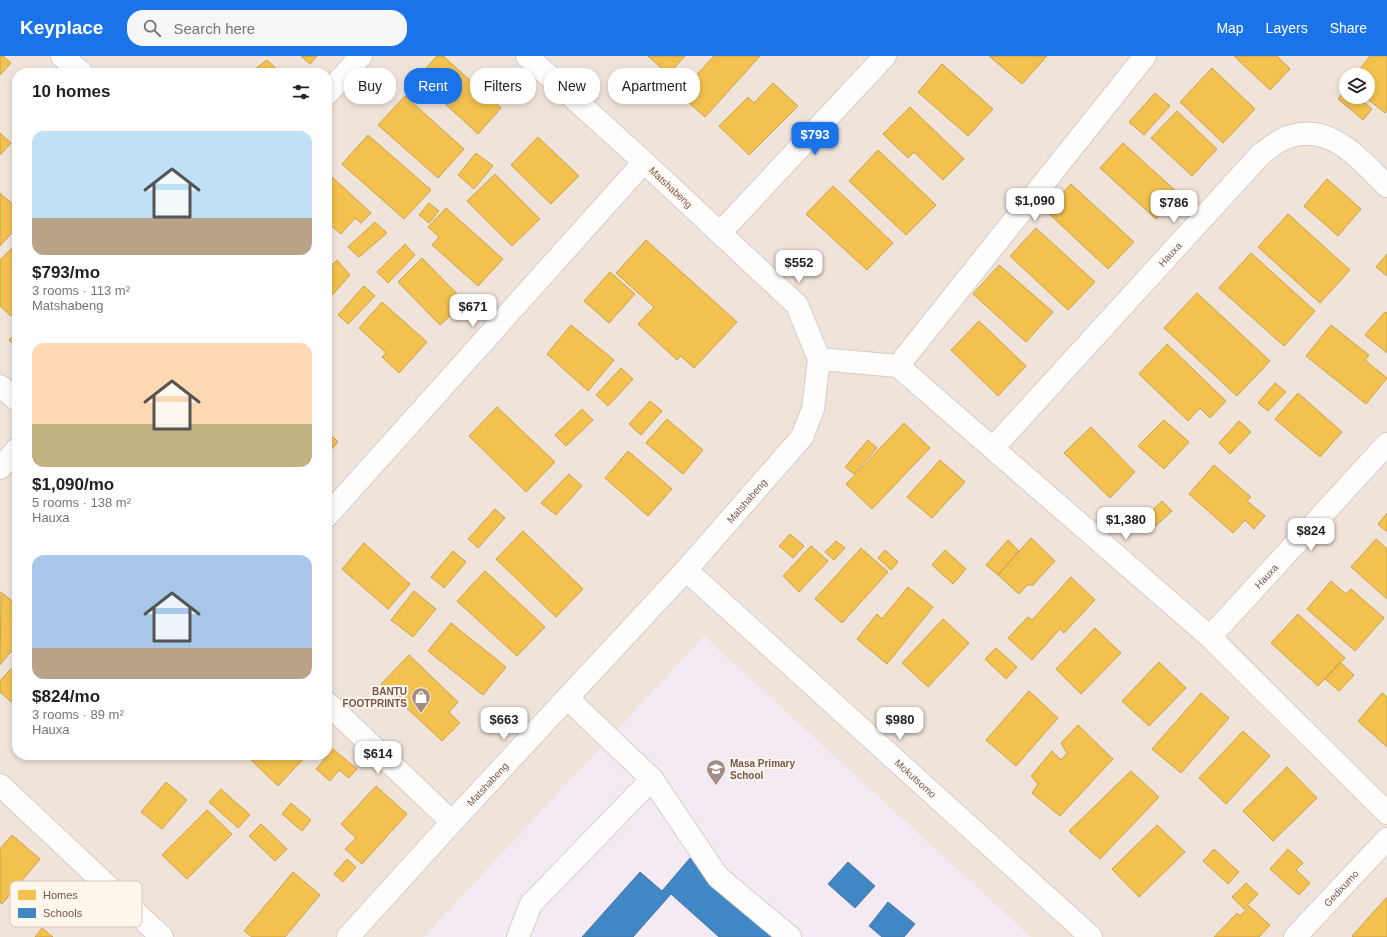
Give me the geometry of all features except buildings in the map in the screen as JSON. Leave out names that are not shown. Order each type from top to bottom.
[{"type":"street","points":[[62,56],[76,68]]},
{"type":"street","points":[[332,88],[361,56]]},
{"type":"street","name":"Matshabeng","points":[[348,937],[452,822],[686,570],[802,437],[813,409],[819,359],[797,305],[644,162],[527,56]]},
{"type":"street","points":[[720,233],[885,56]]},
{"type":"street","points":[[898,366],[1145,56]]},
{"type":"street","name":"Hauxa","points":[[994,447],[1261,154],[1281,140],[1302,134],[1325,136],[1343,144],[1387,186]]},
{"type":"street","points":[[332,510],[644,162]]},
{"type":"street","points":[[819,359],[898,366],[994,447],[1210,637],[1387,813]]},
{"type":"street","points":[[0,386],[12,396]]},
{"type":"street","name":"Hauxa","points":[[1210,637],[1387,444]]},
{"type":"street","points":[[0,468],[12,455]]},
{"type":"street","name":"Mokutsomo","points":[[686,570],[1091,937]]},
{"type":"street","points":[[567,698],[652,779],[718,877],[790,937]]},
{"type":"street","points":[[332,708],[452,822]]},
{"type":"street","points":[[518,937],[531,904],[652,779]]},
{"type":"street","points":[[0,785],[102,881]]},
{"type":"street","name":"Gedixumo","points":[[1295,937],[1387,839]]},
{"type":"street","points":[[142,918],[162,937]]},
{"type":"shaded area","points":[[0,56],[1387,56],[1387,937],[0,937]]},
{"type":"shaded area","name":"Masa Primary School","points":[[704,636],[1031,937],[424,937]]},
{"type":"place","name":"BANTU FOOTPRINTS","points":[[421,714]]},
{"type":"place","name":"Masa Primary School","points":[[716,786]]}]
